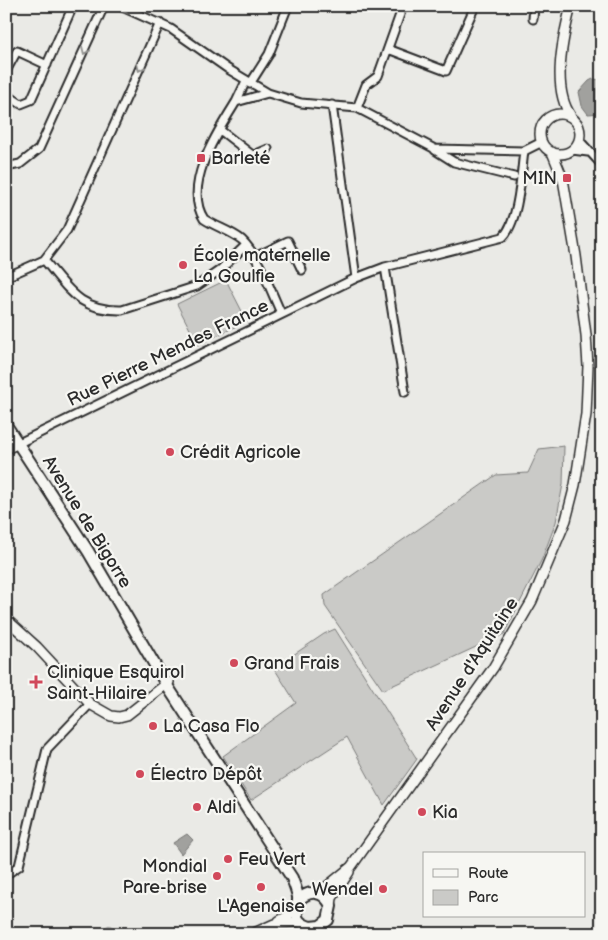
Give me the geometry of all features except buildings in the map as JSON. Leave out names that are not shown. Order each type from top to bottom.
[{"type":"main road","name":"Avenue de Bigorre","points":[[6,425],[55,498],[148,654],[292,878],[298,902]]},
{"type":"main road","name":"Avenue de Bigorre","points":[[128,619],[139,631],[192,714],[210,750]]},
{"type":"main road","points":[[167,683],[187,712],[192,714]]},
{"type":"main road","name":"Avenue de Bigorre","points":[[292,878],[316,893]]},
{"type":"main road","points":[[328,920],[320,931],[310,928],[300,922],[296,915],[298,902],[303,896],[316,893],[328,900],[330,906],[328,920],[330,934]]},
{"type":"street","points":[[6,94],[19,104],[31,100],[74,6]]},
{"type":"street","points":[[82,6],[94,6]]},
{"type":"street","points":[[6,167],[20,164],[39,149],[104,6]]},
{"type":"street","points":[[120,6],[160,23],[248,82],[268,93],[301,103],[358,108],[454,162],[514,177]]},
{"type":"street","points":[[281,313],[255,257],[246,245],[234,234],[204,219],[199,212],[200,172],[205,155],[248,82],[269,54],[288,6]]},
{"type":"street","points":[[358,108],[366,85],[378,76],[403,6]]},
{"type":"street","points":[[388,50],[446,71],[475,6]]},
{"type":"street","points":[[533,19],[534,6]]},
{"type":"street","points":[[571,6],[562,39],[561,88],[563,103],[579,125],[579,140],[588,152],[602,165]]},
{"type":"street","points":[[6,277],[31,268],[44,260],[67,230],[160,23]]},
{"type":"street","points":[[6,71],[17,51],[47,65]]},
{"type":"street","points":[[561,88],[554,114],[543,123],[540,129],[542,142],[552,152],[588,152]]},
{"type":"street","points":[[236,102],[268,93]]},
{"type":"street","points":[[332,105],[356,278]]},
{"type":"street","points":[[554,114],[571,116]]},
{"type":"street","points":[[220,130],[251,154],[254,155],[268,149]]},
{"type":"street","points":[[570,151],[579,140]]},
{"type":"street","points":[[435,150],[475,151],[501,149],[524,151],[542,142]]},
{"type":"street","points":[[470,166],[475,151]]},
{"type":"street","name":"Rue Pierre Mendes France","points":[[17,444],[281,313],[356,278],[385,267],[503,237],[508,231],[514,213],[524,151]]},
{"type":"street","name":"Avenue d'Aquitaine","points":[[563,180],[570,151]]},
{"type":"street","name":"Avenue d'Aquitaine","points":[[316,893],[351,867],[492,668],[532,601],[566,520],[580,457],[586,414],[588,366],[576,256],[563,180],[552,152]]},
{"type":"street","points":[[255,257],[288,241],[302,270]]},
{"type":"street","points":[[44,260],[71,292],[86,304],[109,310],[122,310],[197,286],[220,270],[246,245]]},
{"type":"street","points":[[385,267],[406,392]]},
{"type":"street","points":[[6,449],[17,444]]},
{"type":"street","points":[[6,619],[42,652],[90,704],[111,716],[122,717],[167,683]]},
{"type":"street","points":[[7,874],[19,866],[47,749],[90,704]]},
{"type":"street","points":[[330,906],[332,898],[351,867]]},
{"type":"street","points":[[252,934],[288,916],[298,902]]},
{"type":"street","points":[[274,924],[300,922]]},
{"type":"green space","points":[[226,280],[247,321],[198,345],[177,304]]},
{"type":"green space","points":[[564,446],[563,484],[556,522],[542,559],[504,634],[383,690],[325,606],[324,595],[496,475],[528,473],[539,449]]},
{"type":"green space","points":[[335,629],[417,759],[384,805],[347,737],[251,800],[223,756],[296,703],[274,668],[324,634]]},
{"type":"shaded area","points":[[593,79],[602,80],[602,113],[588,114],[582,106],[579,92]]},
{"type":"shaded area","points":[[187,834],[193,840],[181,854],[173,843]]},
{"type":"place","name":"Barleté","points":[[201,158]]},
{"type":"place","name":"MIN","points":[[567,178]]},
{"type":"place","name":"École maternelle La Goulfie","points":[[183,265]]},
{"type":"place","name":"Crédit Agricole","points":[[170,452]]},
{"type":"place","name":"Grand Frais","points":[[234,663]]},
{"type":"place","name":"Clinique Esquirol Saint-Hilaire","points":[[36,682]]},
{"type":"place","name":"La Casa Flo","points":[[153,726]]},
{"type":"place","name":"Électro Dépôt","points":[[140,774]]},
{"type":"place","name":"Aldi","points":[[197,807]]},
{"type":"place","name":"Kia","points":[[422,812]]},
{"type":"place","name":"Feu Vert","points":[[228,859]]},
{"type":"place","name":"Mondial Pare-brise","points":[[217,876]]},
{"type":"place","name":"L'Agenaise","points":[[261,887]]},
{"type":"place","name":"Wendel","points":[[383,889]]}]
